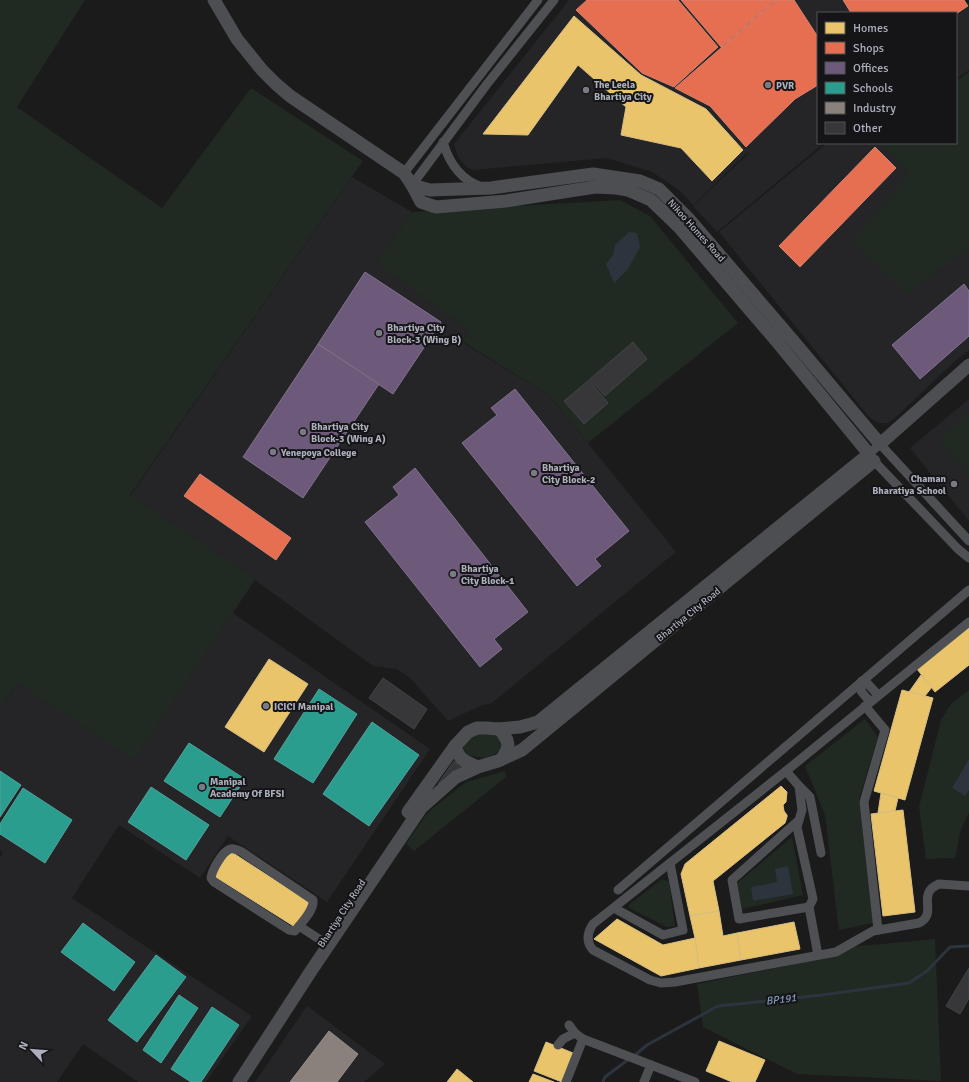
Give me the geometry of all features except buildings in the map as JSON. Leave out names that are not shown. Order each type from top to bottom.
[{"type":"street","points":[[214,0],[236,39],[257,66],[276,84],[290,96],[404,173],[412,184],[487,84],[554,0]]},
{"type":"street","points":[[404,173],[538,0]]},
{"type":"street","points":[[515,29],[524,37]]},
{"type":"street","points":[[444,142],[449,160],[460,174],[472,183],[487,188]]},
{"type":"street","name":"Nikoo Homes Road","points":[[412,184],[430,190],[487,188],[593,174],[640,181],[658,189],[688,218],[883,448]]},
{"type":"street","name":"Nikoo Homes Road","points":[[412,184],[421,202],[436,207],[506,201],[595,187],[628,190],[651,200],[679,227],[871,457]]},
{"type":"street","points":[[883,448],[969,365]]},
{"type":"street","points":[[969,374],[871,457],[958,549],[969,558]]},
{"type":"street","points":[[883,448],[969,541]]},
{"type":"street","name":"Bhartiya City Road","points":[[229,1082],[383,849],[455,746],[468,732],[477,728],[498,729],[520,727],[538,722],[871,457]]},
{"type":"street","name":"Bhartiya City Road","points":[[239,1082],[311,971],[421,808],[456,777],[522,750],[871,457]]},
{"type":"street","points":[[618,890],[969,590]]},
{"type":"street","points":[[969,622],[786,771],[593,924],[590,928],[588,938],[590,947],[593,950],[655,982],[668,984],[836,952],[873,931],[922,922],[927,916],[928,912],[927,896],[932,888],[939,884],[969,886]]},
{"type":"street","points":[[862,681],[868,684],[878,696]]},
{"type":"street","points":[[862,681],[861,691],[885,730],[864,802],[878,930]]},
{"type":"street","points":[[498,729],[505,736],[508,745],[508,750],[498,761]]},
{"type":"street","points":[[455,746],[457,753],[462,760],[478,767]]},
{"type":"street","points":[[786,771],[810,798],[821,853]]},
{"type":"street","points":[[799,786],[802,810],[797,827],[813,899],[809,907],[818,955]]},
{"type":"street","points":[[799,820],[732,880],[739,919],[809,907]]},
{"type":"street","points":[[232,849],[242,852],[313,900],[314,904],[310,912],[299,926],[295,931],[289,930],[214,882],[211,878],[212,872],[225,852],[232,849]]},
{"type":"street","points":[[614,908],[663,935],[684,930],[670,863]]},
{"type":"street","points":[[299,926],[322,941]]},
{"type":"street","points":[[569,1025],[575,1033],[583,1039],[695,1082]]},
{"type":"street","points":[[558,1045],[563,1039],[575,1033]]},
{"type":"street","points":[[566,1082],[583,1039]]},
{"type":"street","points":[[644,1082],[651,1065]]},
{"type":"shaded area","points":[[0,0],[85,0],[17,107],[162,208],[251,88],[363,161],[130,495],[255,579],[134,760],[18,683],[0,709]]},
{"type":"shaded area","points":[[569,0],[842,0],[849,12],[817,12],[817,144],[823,144],[717,232],[693,206],[749,153],[748,152],[693,205],[678,189],[652,172],[607,158],[473,170],[467,167],[458,157],[454,144]]},
{"type":"shaded area","points":[[969,7],[969,70],[957,78],[957,14]]},
{"type":"shaded area","points":[[969,72],[969,350],[953,363],[894,419],[887,423],[879,423],[869,417],[719,232],[826,144],[957,144],[957,80]]},
{"type":"shaded area","points":[[969,72],[969,247],[908,293],[852,243],[910,173],[880,144],[957,144],[957,80]]},
{"type":"shaded area","points":[[352,177],[412,212],[378,263],[471,331],[463,343],[549,395],[676,552],[492,703],[480,706],[448,721],[410,678],[397,669],[373,666],[255,580],[233,613],[430,749],[327,902],[228,836],[200,878],[119,825],[72,898],[252,1016],[206,1082],[138,1082],[83,1044],[57,1082],[0,1082],[0,857],[3,853],[0,850],[0,709],[18,683],[130,496]]},
{"type":"shaded area","points":[[620,200],[650,216],[738,323],[588,443],[549,395],[463,342],[470,331],[377,263],[412,212]]},
{"type":"shaded area","points":[[629,232],[637,233],[640,247],[628,269],[614,283],[606,264],[613,255],[615,245]]},
{"type":"shaded area","name":"Chaman Bharatiya School","points":[[969,399],[969,521],[910,448]]},
{"type":"shaded area","points":[[969,413],[969,475],[939,440]]},
{"type":"shaded area","points":[[969,690],[969,813],[961,829],[955,858],[926,859],[919,807],[941,720],[951,704]]},
{"type":"shaded area","points":[[865,719],[878,737],[859,799],[873,923],[839,930],[825,815],[805,766]]},
{"type":"shaded area","points":[[480,733],[499,735],[503,748],[487,758],[468,755],[463,748],[465,739]]},
{"type":"shaded area","points":[[969,759],[969,790],[965,796],[952,788]]},
{"type":"shaded area","points":[[505,771],[506,777],[414,851],[406,844],[428,812],[466,782]]},
{"type":"shaded area","points":[[792,837],[803,895],[742,909],[736,884]]},
{"type":"shaded area","points":[[788,866],[793,894],[753,901],[751,887],[777,882],[775,869]]},
{"type":"shaded area","points":[[662,879],[669,882],[675,926],[667,927],[629,908],[630,904]]},
{"type":"shaded area","points":[[935,939],[941,1081],[797,1074],[703,1027],[697,984],[838,955],[849,947]]},
{"type":"shaded area","points":[[307,1006],[385,1064],[364,1082],[255,1082]]},
{"type":"waterway","name":"BP191","points":[[634,1056],[647,1045],[718,1006],[822,995],[909,983],[927,971],[950,947],[969,946]]},
{"type":"waterway","name":"BP191","points":[[603,1082],[605,1077],[629,1059]]},
{"type":"place","name":"PVR","points":[[768,85]]},
{"type":"place","name":"The Leela Bhartiya City","points":[[586,90]]},
{"type":"place","name":"Bhartiya City Block-3 (Wing B)","points":[[379,333]]},
{"type":"place","name":"Bhartiya City Block-3 (Wing A)","points":[[303,432]]},
{"type":"place","name":"Yenepoya College","points":[[273,452]]},
{"type":"place","name":"Bhartiya City Block-2","points":[[534,473]]},
{"type":"place","name":"Chaman Bharatiya School","points":[[954,484]]},
{"type":"place","name":"Bhartiya City Block-1","points":[[453,574]]},
{"type":"place","name":"ICICI Manipal","points":[[266,706]]},
{"type":"place","name":"Manipal Academy Of BFSI","points":[[202,787]]}]
